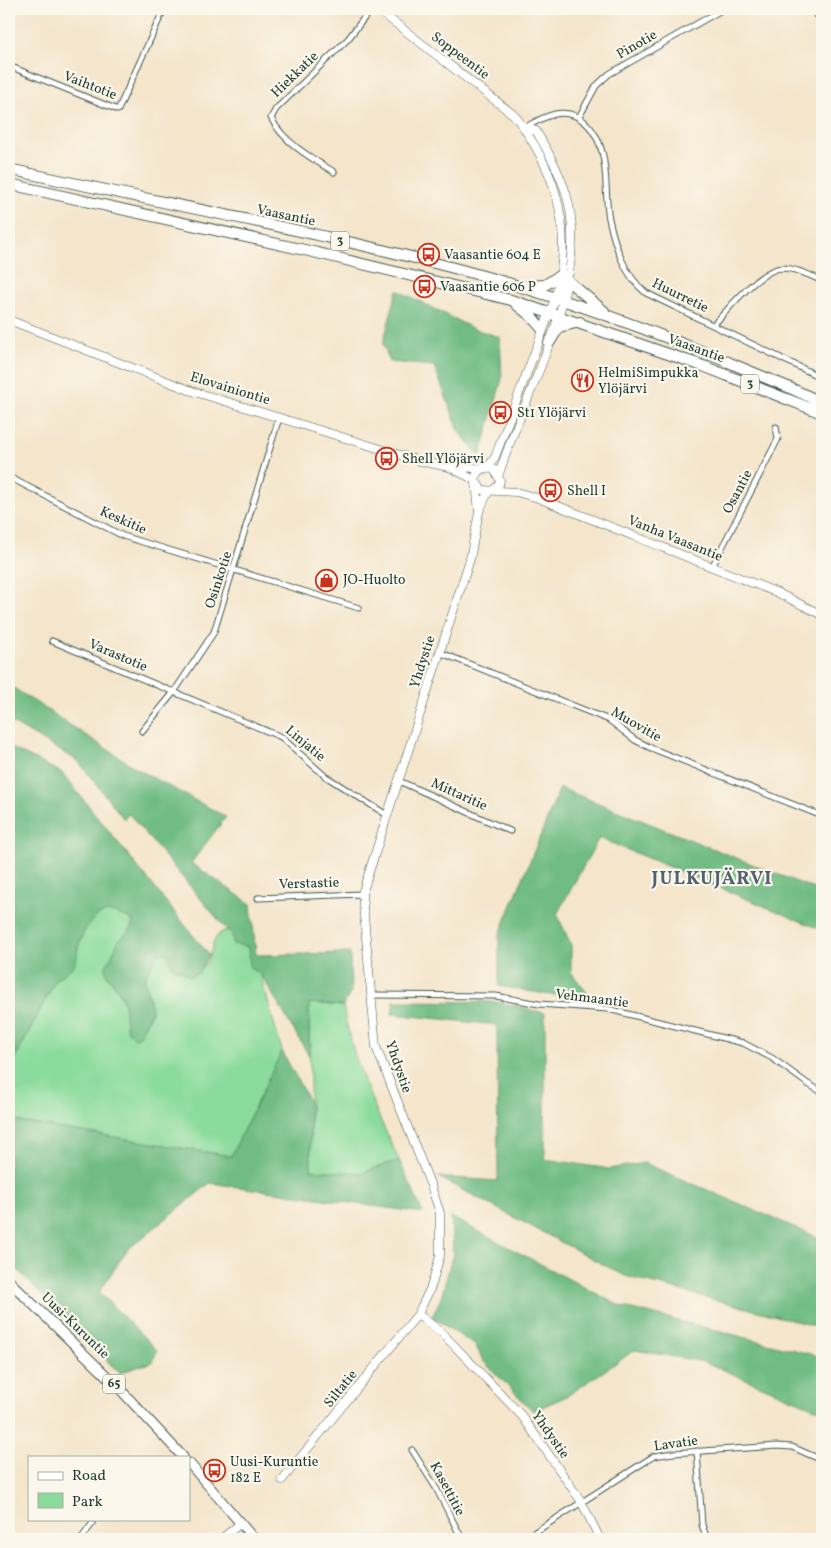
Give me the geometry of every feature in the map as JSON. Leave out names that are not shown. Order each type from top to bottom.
[{"type":"highway","name":"Vaasantie","points":[[9,169],[395,253],[514,285],[610,316],[786,384],[822,403]]},
{"type":"highway","name":"Vaasantie","points":[[9,184],[309,251],[511,300],[580,322],[703,366],[822,413]]},
{"type":"highway","points":[[514,285],[545,285],[565,278],[591,303],[610,316]]},
{"type":"highway","points":[[511,300],[532,317],[542,329]]},
{"type":"highway","points":[[549,343],[559,327],[580,322]]},
{"type":"main road","name":"Soppeentie","points":[[377,9],[486,92],[526,127],[555,188],[562,223],[565,278],[553,313]]},
{"type":"main road","points":[[553,313],[549,343],[499,477],[498,485],[491,491],[482,490],[476,482],[477,474],[486,468],[495,457],[542,329],[553,313]]},
{"type":"main road","name":"Elovainiontie","points":[[9,320],[184,388],[280,418],[420,461],[449,467],[486,468]]},
{"type":"main road","name":"Elovainiontie","points":[[449,467],[476,482]]},
{"type":"main road","points":[[486,468],[499,477]]},
{"type":"main road","name":"Vanha Vaasantie","points":[[499,477],[516,492]]},
{"type":"main road","name":"Yhdystie","points":[[476,482],[479,512],[470,559],[362,894],[365,950],[373,995],[376,1047],[440,1213],[440,1256],[431,1287],[418,1314],[442,1333],[522,1416],[581,1501],[600,1539]]},
{"type":"main road","name":"Vanha Vaasantie","points":[[491,491],[516,492],[549,502],[799,602],[822,615]]},
{"type":"main road","name":"Yhdystie","points":[[479,512],[491,491]]},
{"type":"main road","name":"Uusi-Kuruntie","points":[[9,1281],[118,1388],[182,1456]]},
{"type":"main road","name":"Siltatie","points":[[282,1480],[418,1314]]},
{"type":"main road","points":[[190,1464],[254,1539]]},
{"type":"main road","points":[[221,1539],[241,1523]]},
{"type":"street","name":"Vaihtotie","points":[[9,66],[118,110],[164,9]]},
{"type":"street","name":"Hiekkatie","points":[[334,172],[315,161],[290,141],[277,129],[272,118],[276,109],[348,39],[371,9]]},
{"type":"street","name":"Pinotie","points":[[579,118],[596,86],[610,74],[723,9]]},
{"type":"street","points":[[813,9],[822,22]]},
{"type":"street","points":[[526,127],[541,118],[557,113],[571,114],[579,118]]},
{"type":"street","name":"Huurretie","points":[[579,118],[595,132],[600,142],[609,218],[617,246],[628,273],[646,293],[714,324],[822,378]]},
{"type":"street","points":[[714,324],[754,284],[772,271],[791,269],[822,281]]},
{"type":"street","name":"Osinkotie","points":[[142,731],[162,704],[174,692],[214,632],[280,418]]},
{"type":"street","name":"Osantie","points":[[712,567],[778,439],[776,427]]},
{"type":"street","name":"Keskitie","points":[[9,477],[123,536],[360,608]]},
{"type":"street","name":"Varastotie","points":[[52,641],[174,692]]},
{"type":"street","name":"Muovitie","points":[[439,652],[609,720],[635,740],[650,748],[822,816]]},
{"type":"street","name":"Linjatie","points":[[174,692],[281,737],[325,776],[387,815]]},
{"type":"street","name":"Mittaritie","points":[[399,781],[510,831]]},
{"type":"street","name":"Verstastie","points":[[258,898],[362,894]]},
{"type":"street","name":"Vehmaantie","points":[[373,995],[496,996],[539,1004],[608,1009],[743,1043],[772,1058],[822,1092]]},
{"type":"street","name":"Lavatie","points":[[524,1539],[654,1456],[777,1446],[792,1447],[822,1460]]},
{"type":"street","name":"Kasettitie","points":[[412,1450],[436,1488],[462,1539]]},
{"type":"street","points":[[698,1451],[702,1525],[707,1539]]},
{"type":"street","points":[[81,1539],[92,1524]]},
{"type":"green space","points":[[397,290],[474,329],[500,337],[502,379],[480,457],[459,431],[434,366],[390,362],[383,344]]},
{"type":"green space","points":[[9,685],[139,770],[226,817],[191,863],[251,904],[256,955],[350,953],[351,992],[343,1006],[309,1003],[309,1056],[260,973],[250,968],[249,947],[233,944],[232,933],[227,930],[129,814],[124,819],[78,761],[9,721]]},
{"type":"green space","points":[[9,747],[62,773],[209,955],[199,972],[189,977],[183,971],[173,967],[166,953],[157,954],[144,980],[152,1009],[139,1037],[135,1038],[127,1029],[122,997],[108,977],[105,969],[119,940],[132,928],[133,922],[128,918],[110,912],[98,916],[92,920],[80,939],[75,964],[56,979],[9,1071]]},
{"type":"green space","points":[[560,788],[822,892],[822,930],[599,838],[557,914],[571,945],[571,972],[588,994],[550,995],[499,986],[499,936]]},
{"type":"green space","points":[[109,910],[128,917],[133,923],[106,974],[118,990],[139,1037],[151,1013],[150,999],[144,980],[157,954],[166,953],[176,969],[183,971],[189,977],[205,965],[215,940],[222,932],[227,930],[232,933],[238,945],[244,945],[251,951],[250,968],[260,973],[282,1051],[231,1156],[9,1120],[9,1071],[56,979],[66,971],[72,962],[89,923],[97,916]]},
{"type":"green space","points":[[394,1001],[498,1002],[545,1013],[545,1159],[609,1169],[644,1163],[822,1239],[822,1328],[625,1276],[438,1177],[498,1181],[497,1025],[392,1014]]},
{"type":"green space","points":[[309,1003],[343,1006],[347,1027],[359,1066],[373,1104],[399,1160],[362,1173],[311,1170]]},
{"type":"green space","points":[[282,1051],[309,1101],[311,1170],[362,1173],[399,1160],[423,1213],[210,1183],[127,1250],[99,1292],[157,1350],[153,1362],[119,1373],[9,1261],[9,1120],[231,1156]]},
{"type":"green space","points":[[451,1217],[620,1306],[822,1357],[822,1411],[704,1362],[635,1350],[567,1396],[533,1411],[483,1361],[476,1346],[432,1317],[441,1298],[453,1253]]},
{"type":"place","name":"Vaasantie 604 E","points":[[428,255]]},
{"type":"place","name":"Vaasantie 606 P","points":[[424,287]]},
{"type":"place","name":"HelmiSimpukka Ylöjärvi","points":[[582,381]]},
{"type":"place","name":"St1 Ylöjärvi","points":[[501,413]]},
{"type":"place","name":"Shell Ylöjärvi","points":[[386,459]]},
{"type":"place","name":"Shell I","points":[[551,491]]},
{"type":"place","name":"JO-Huolto","points":[[327,580]]},
{"type":"place","name":"Uusi-Kuruntie 182 E","points":[[214,1470]]},
{"type":"district","name":"JULKUJÄRVI","points":[[712,879]]}]
